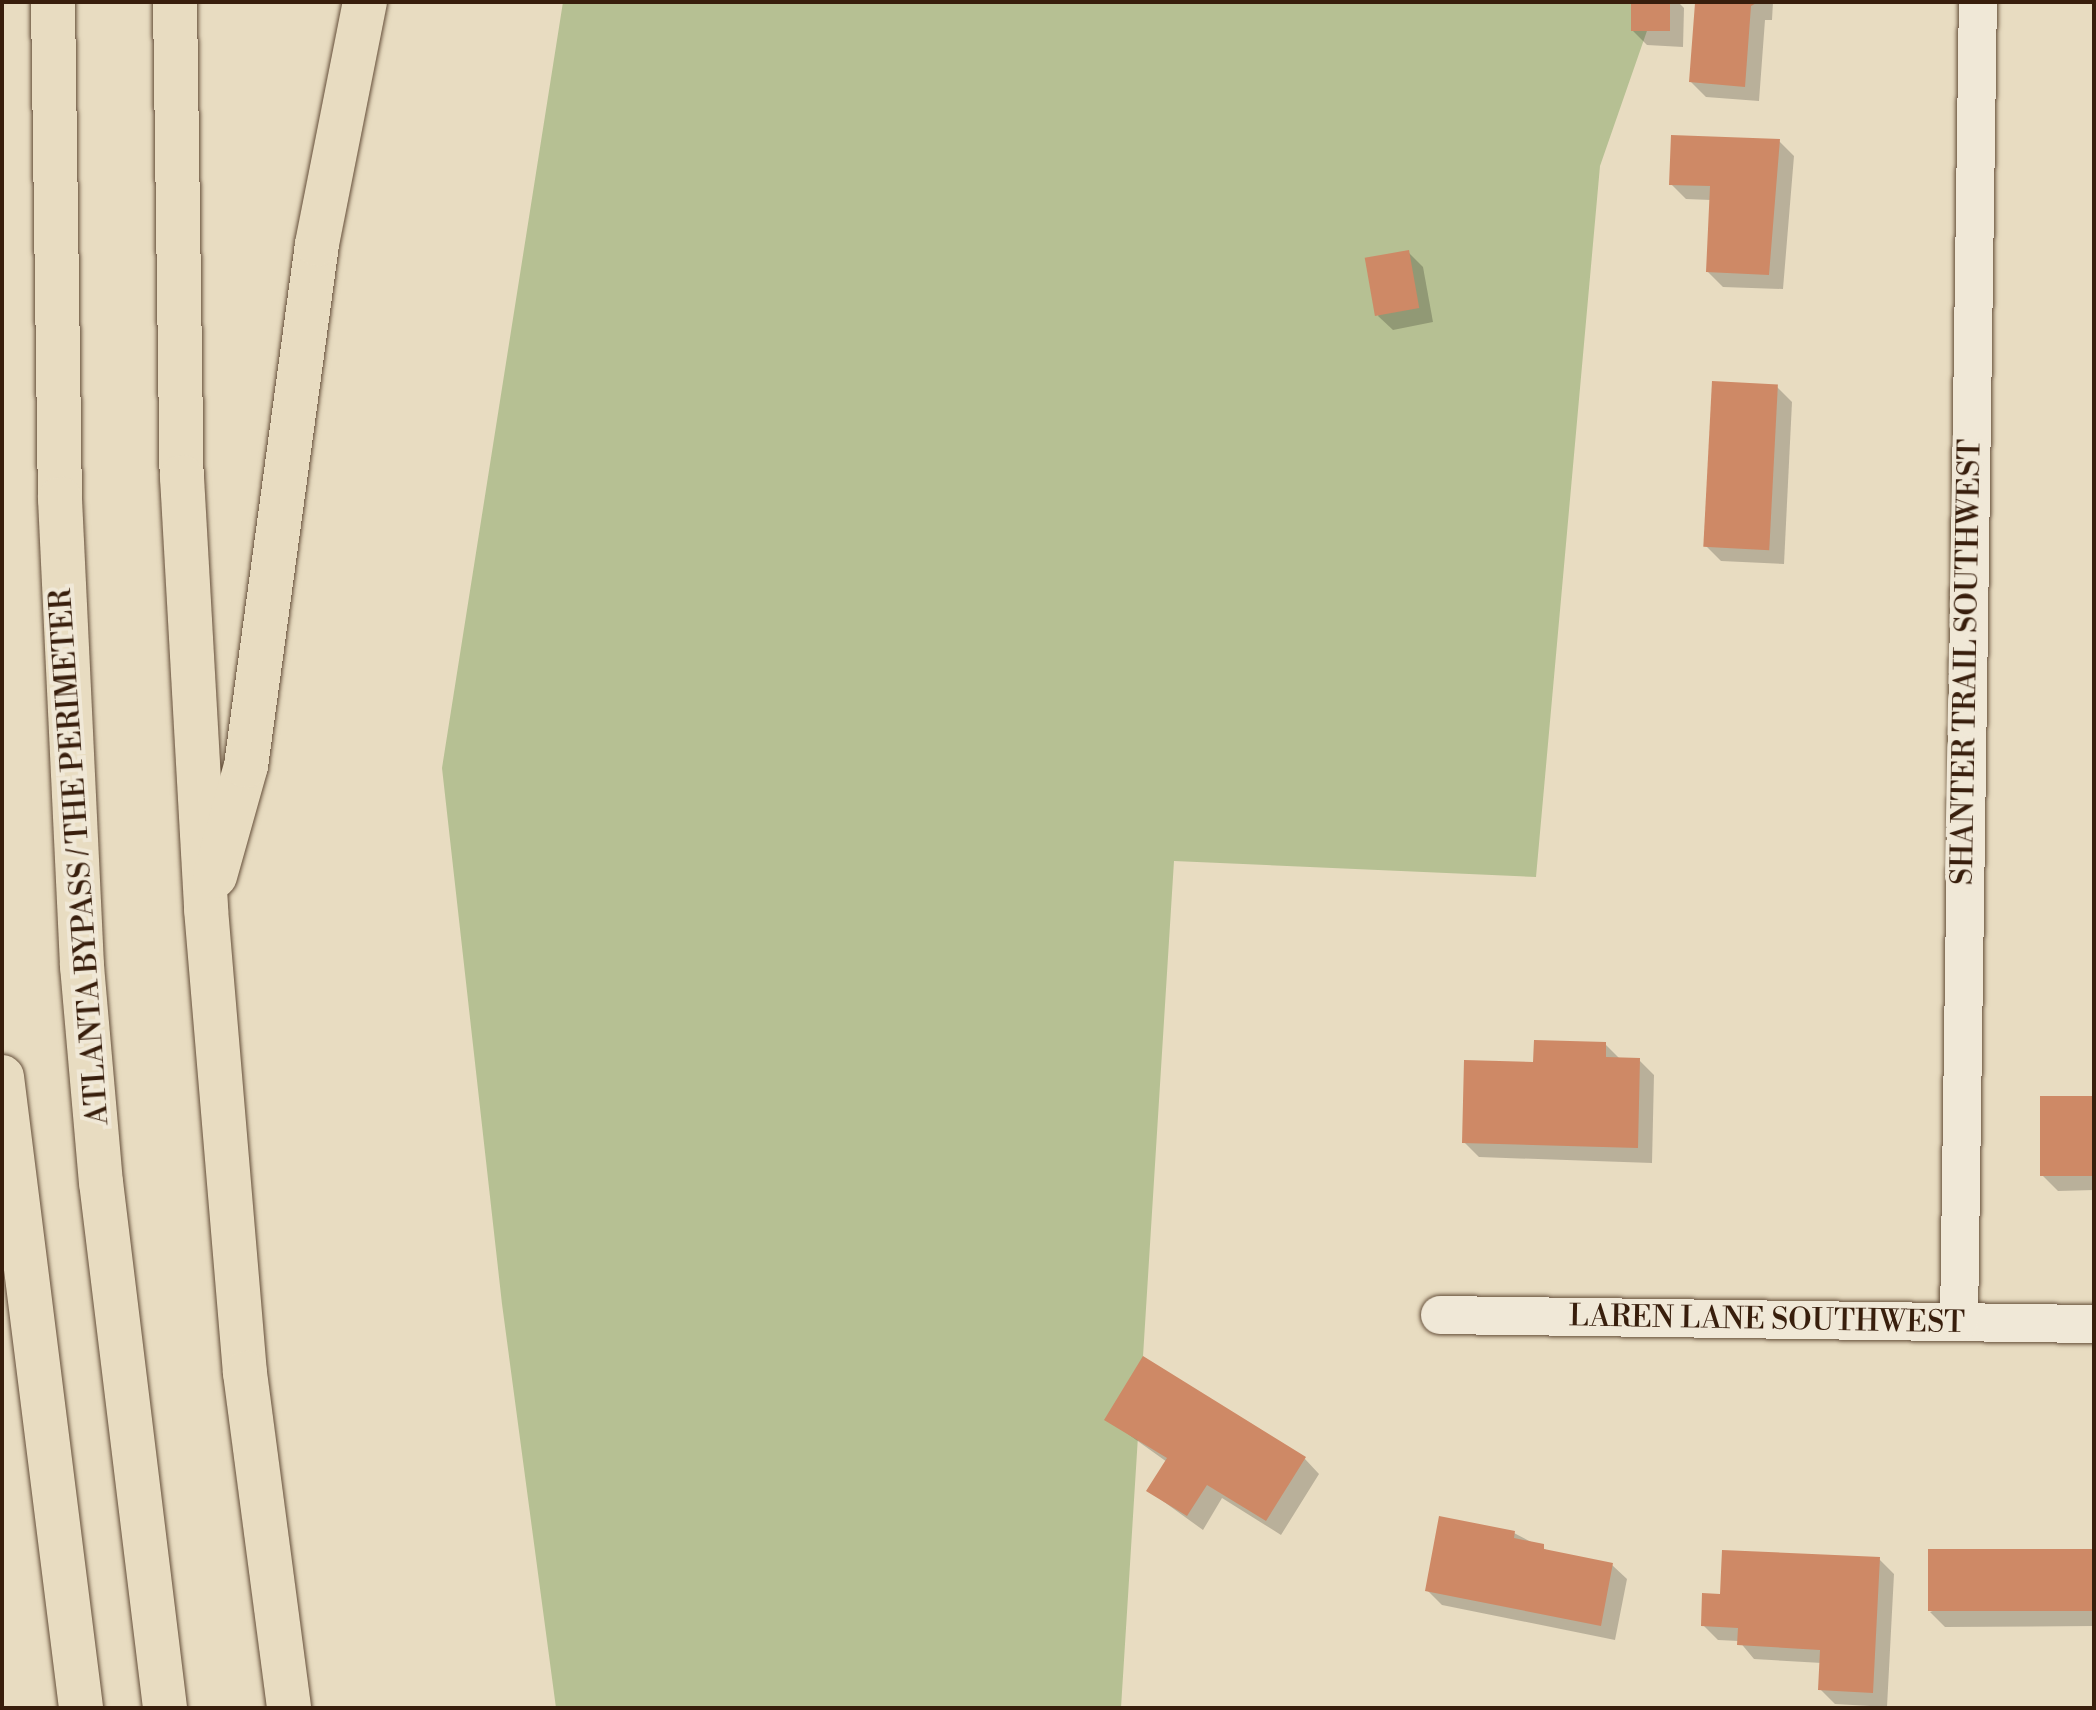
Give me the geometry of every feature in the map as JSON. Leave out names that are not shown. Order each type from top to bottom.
[{"type":"highway","name":"ATLANTA BYPASS / THE PERIMETER","points":[[53,2],[60,499],[82,966],[101,1182],[165,1708]]},
{"type":"highway","points":[[175,2],[182,477],[206,909],[245,1373],[289,1708]]},
{"type":"highway","points":[[206,909],[246,766],[317,244],[365,2]]},
{"type":"highway","points":[[2,1077],[81,1708]]},
{"type":"street","name":"SHANTER TRAIL SOUTHWEST","points":[[1959,1322],[1978,2]]},
{"type":"street","name":"LAREN LANE SOUTHWEST","points":[[1440,1315],[2094,1324]]},
{"type":"green space","points":[[563,2],[1657,2],[1600,166],[1536,877],[1174,861],[1121,1708],[556,1708],[502,1304],[442,768]]},
{"type":"building","points":[[1631,2],[1670,2],[1670,31],[1631,31]]},
{"type":"building","points":[[1758,2],[1751,6],[1745,87],[1689,82],[1695,3]]},
{"type":"building","points":[[1671,135],[1780,139],[1769,275],[1706,272],[1710,186],[1669,185]]},
{"type":"building","points":[[1409,250],[1419,308],[1375,316],[1365,258]]},
{"type":"building","points":[[1712,381],[1778,384],[1769,550],[1703,547]]},
{"type":"building","points":[[1534,1040],[1606,1042],[1606,1057],[1640,1058],[1638,1148],[1462,1143],[1464,1060],[1533,1062]]},
{"type":"building","points":[[2040,1096],[2094,1096],[2094,1176],[2040,1176]]},
{"type":"building","points":[[1143,1356],[1306,1457],[1266,1521],[1207,1485],[1187,1516],[1146,1491],[1167,1458],[1104,1420]]},
{"type":"building","points":[[1439,1516],[1515,1531],[1514,1538],[1544,1544],[1544,1549],[1613,1563],[1601,1626],[1425,1591]]},
{"type":"building","points":[[1928,1549],[2094,1549],[2094,1611],[1928,1611]]},
{"type":"building","points":[[1722,1550],[1880,1557],[1873,1693],[1818,1690],[1820,1650],[1737,1645],[1738,1628],[1701,1626],[1702,1593],[1720,1594]]}]
